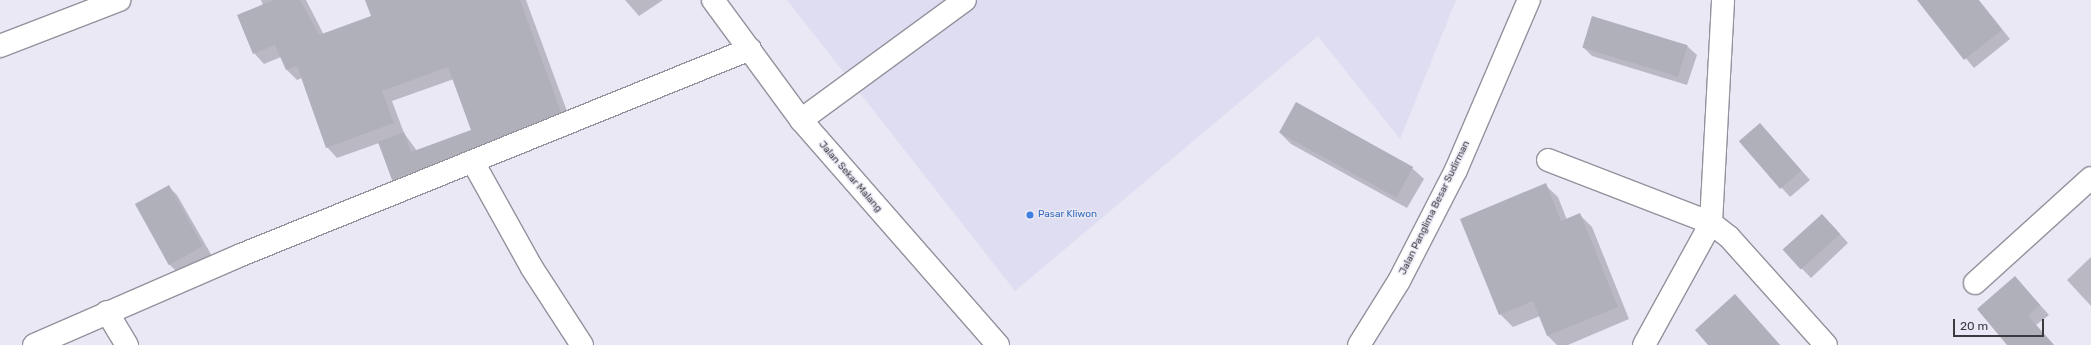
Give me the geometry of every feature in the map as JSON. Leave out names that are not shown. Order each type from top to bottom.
[{"type":"street","points":[[0,46],[119,0]]},
{"type":"street","name":"Jalan Sekar Malang","points":[[713,0],[801,120],[998,345]]},
{"type":"street","points":[[801,120],[965,0]]},
{"type":"street","name":"Jalan Panglima Besar Sudirman","points":[[1359,345],[1398,281],[1456,170],[1529,0]]},
{"type":"street","points":[[1644,345],[1712,223],[1723,0]]},
{"type":"street","points":[[34,345],[107,312],[750,49]]},
{"type":"street","points":[[1548,160],[1712,223],[1730,238],[1826,345]]},
{"type":"street","points":[[473,162],[532,268],[582,345]]},
{"type":"street","points":[[1975,283],[2091,178]]},
{"type":"street","points":[[107,312],[126,345]]},
{"type":"shaded area","name":"Pasar Kliwon","points":[[787,0],[1456,0],[1400,139],[1318,36],[1015,291]]},
{"type":"building","points":[[274,0],[300,0],[319,35],[371,16],[365,0],[520,0],[561,112],[392,180],[378,142],[404,132],[411,152],[471,130],[448,67],[382,91],[394,123],[326,148],[297,66],[286,70],[275,45],[253,54],[237,15]]},
{"type":"building","points":[[1917,0],[1978,0],[2002,30],[1964,60]]},
{"type":"building","points":[[1592,16],[1688,45],[1678,77],[1582,48]]},
{"type":"building","points":[[1296,102],[1413,167],[1396,198],[1279,133]]},
{"type":"building","points":[[1760,123],[1801,171],[1780,189],[1739,141]]},
{"type":"building","points":[[1546,183],[1561,221],[1580,213],[1618,307],[1547,336],[1533,301],[1499,315],[1460,219]]},
{"type":"building","points":[[169,185],[203,246],[169,265],[135,204]]},
{"type":"building","points":[[1822,214],[1840,234],[1801,270],[1783,249]]},
{"type":"building","points":[[2015,276],[2040,305],[2028,316],[2054,345],[2007,345],[1977,309]]},
{"type":"building","points":[[1735,294],[1780,345],[1708,345],[1695,330]]},
{"type":"place","name":"Pasar Kliwon","points":[[1030,215]]}]
